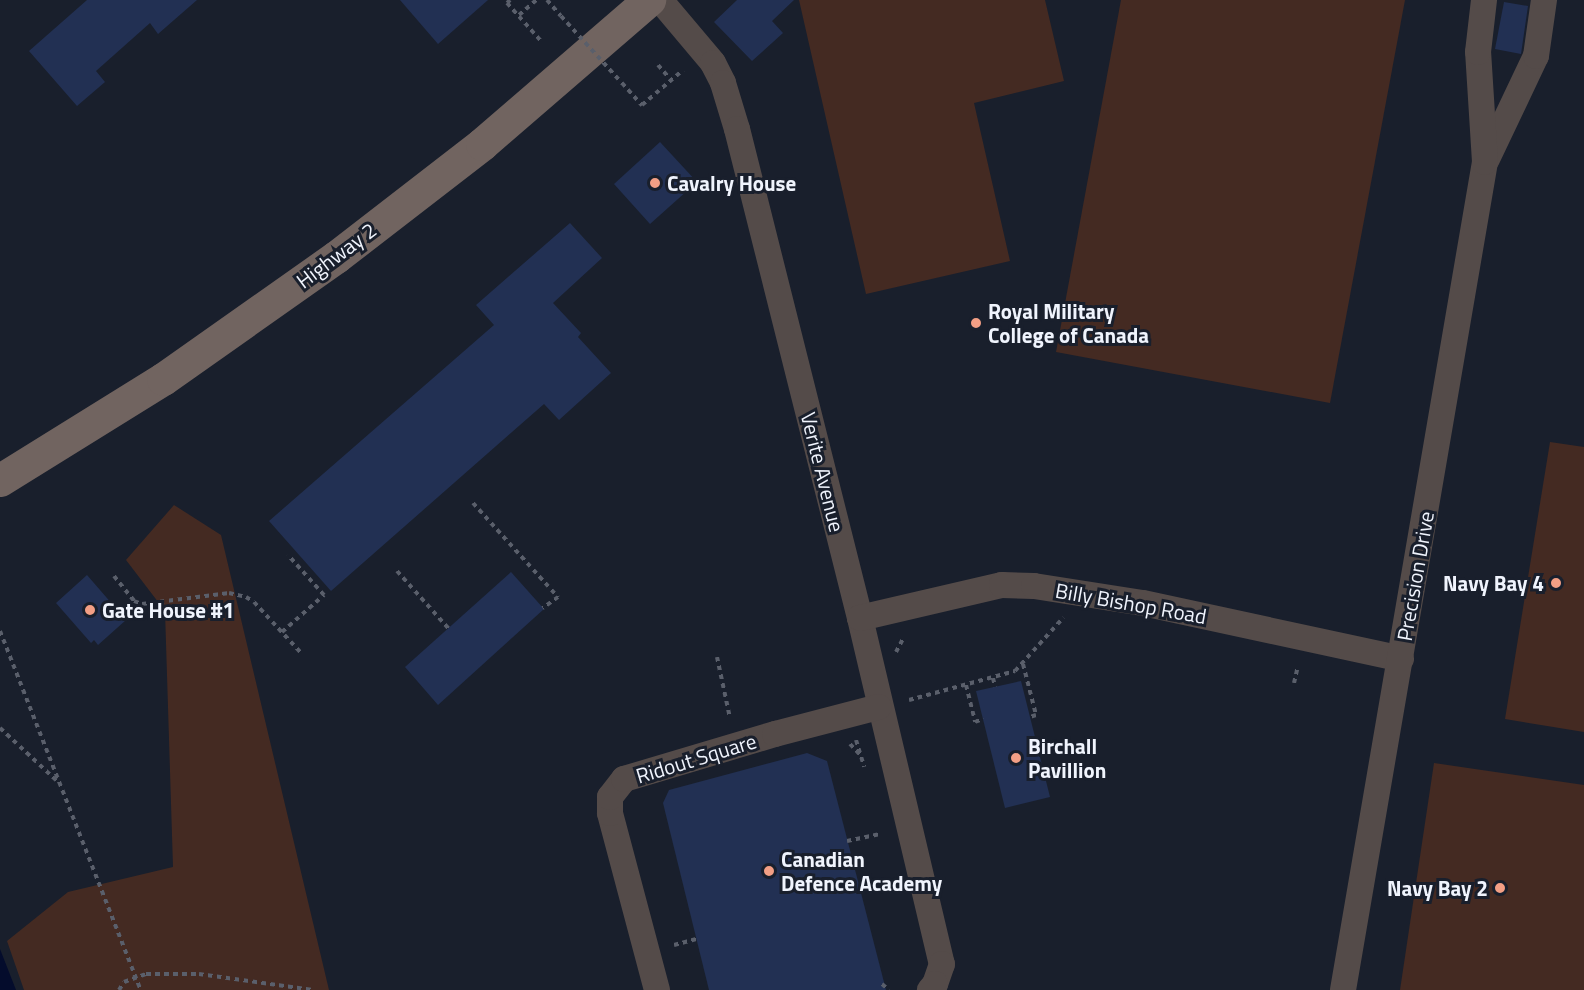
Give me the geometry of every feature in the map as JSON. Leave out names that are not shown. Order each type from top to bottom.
[{"type":"main road","name":"Highway 2","points":[[0,480],[164,379],[336,257],[482,144],[649,0]]},
{"type":"street","name":"Verite Avenue","points":[[660,0],[713,63],[723,83],[860,618],[879,708],[942,964],[935,984],[930,990]]},
{"type":"street","name":"Precision Drive","points":[[1343,990],[1485,162],[1478,52],[1484,0]]},
{"type":"street","name":"Precision Drive","points":[[1485,162],[1536,56],[1544,0]]},
{"type":"street","name":"Billy Bishop Road","points":[[860,618],[1002,585],[1034,585],[1143,603],[1401,659]]},
{"type":"street","name":"Ridout Square","points":[[657,990],[610,813],[610,797],[624,779],[736,745],[879,708]]},
{"type":"path","points":[[510,0],[507,3],[541,41]]},
{"type":"path","points":[[519,16],[536,0]]},
{"type":"path","points":[[547,0],[642,105],[686,67]]},
{"type":"path","points":[[658,64],[671,80]]},
{"type":"path","points":[[473,504],[558,597],[543,608]]},
{"type":"path","points":[[282,632],[324,595],[288,555]]},
{"type":"path","points":[[397,571],[448,629]]},
{"type":"path","points":[[114,576],[134,601],[142,604],[229,593],[246,597],[254,602],[301,653]]},
{"type":"path","points":[[879,708],[1015,671],[1084,594]]},
{"type":"path","points":[[0,631],[141,990]]},
{"type":"path","points":[[895,655],[905,634]]},
{"type":"path","points":[[717,657],[736,745]]},
{"type":"path","points":[[1294,683],[1300,660]]},
{"type":"path","points":[[1022,663],[1036,716],[1030,717]]},
{"type":"path","points":[[993,678],[995,687]]},
{"type":"path","points":[[966,685],[975,722],[983,719]]},
{"type":"path","points":[[0,728],[60,784]]},
{"type":"path","points":[[842,742],[850,744],[861,756]]},
{"type":"path","points":[[847,840],[881,834]]},
{"type":"path","points":[[119,990],[124,982],[146,974],[199,974],[313,990]]},
{"type":"path","points":[[882,984],[889,990]]},
{"type":"shaded area","points":[[799,0],[1045,0],[1064,81],[974,103],[1010,261],[866,294]]},
{"type":"shaded area","points":[[1121,0],[1405,0],[1330,403],[1056,352]]},
{"type":"shaded area","name":"Navy Bay 4","points":[[1550,442],[1584,447],[1584,732],[1505,719]]},
{"type":"shaded area","points":[[174,505],[221,535],[329,990],[24,990],[7,941],[68,892],[173,867],[165,611],[126,560]]},
{"type":"shaded area","name":"Navy Bay 2","points":[[1434,763],[1584,785],[1584,990],[1400,990]]},
{"type":"water","points":[[0,949],[16,990],[0,990]]},
{"type":"building","points":[[87,0],[197,0],[158,34],[150,23],[96,71],[105,82],[77,106],[29,51]]},
{"type":"building","points":[[400,0],[488,0],[438,44]]},
{"type":"building","points":[[737,0],[794,0],[772,21],[783,33],[752,61],[714,22]]},
{"type":"building","points":[[1504,2],[1528,6],[1521,54],[1495,49]]},
{"type":"building","name":"Cavalry House","points":[[660,142],[697,182],[650,224],[614,184]]},
{"type":"building","points":[[570,223],[602,258],[553,303],[581,333],[578,337],[611,373],[559,420],[544,404],[331,591],[269,521],[494,325],[476,305]]},
{"type":"building","points":[[511,572],[544,609],[438,705],[405,667]]},
{"type":"building","name":"Gate House #1","points":[[87,575],[126,620],[98,645],[94,640],[91,643],[56,603]]},
{"type":"building","name":"Birchall Pavillion","points":[[1021,681],[1050,797],[1005,808],[976,691]]},
{"type":"building","name":"Canadian Defence Academy","points":[[807,753],[827,761],[886,990],[709,990],[663,803],[669,790]]},
{"type":"place","name":"Cavalry House","points":[[655,183]]},
{"type":"place","name":"Royal Military College of Canada","points":[[976,323]]},
{"type":"place","name":"Navy Bay 4","points":[[1556,583]]},
{"type":"place","name":"Gate House #1","points":[[90,610]]},
{"type":"place","name":"Birchall Pavillion","points":[[1016,758]]},
{"type":"place","name":"Canadian Defence Academy","points":[[769,871]]},
{"type":"place","name":"Navy Bay 2","points":[[1500,888]]}]
